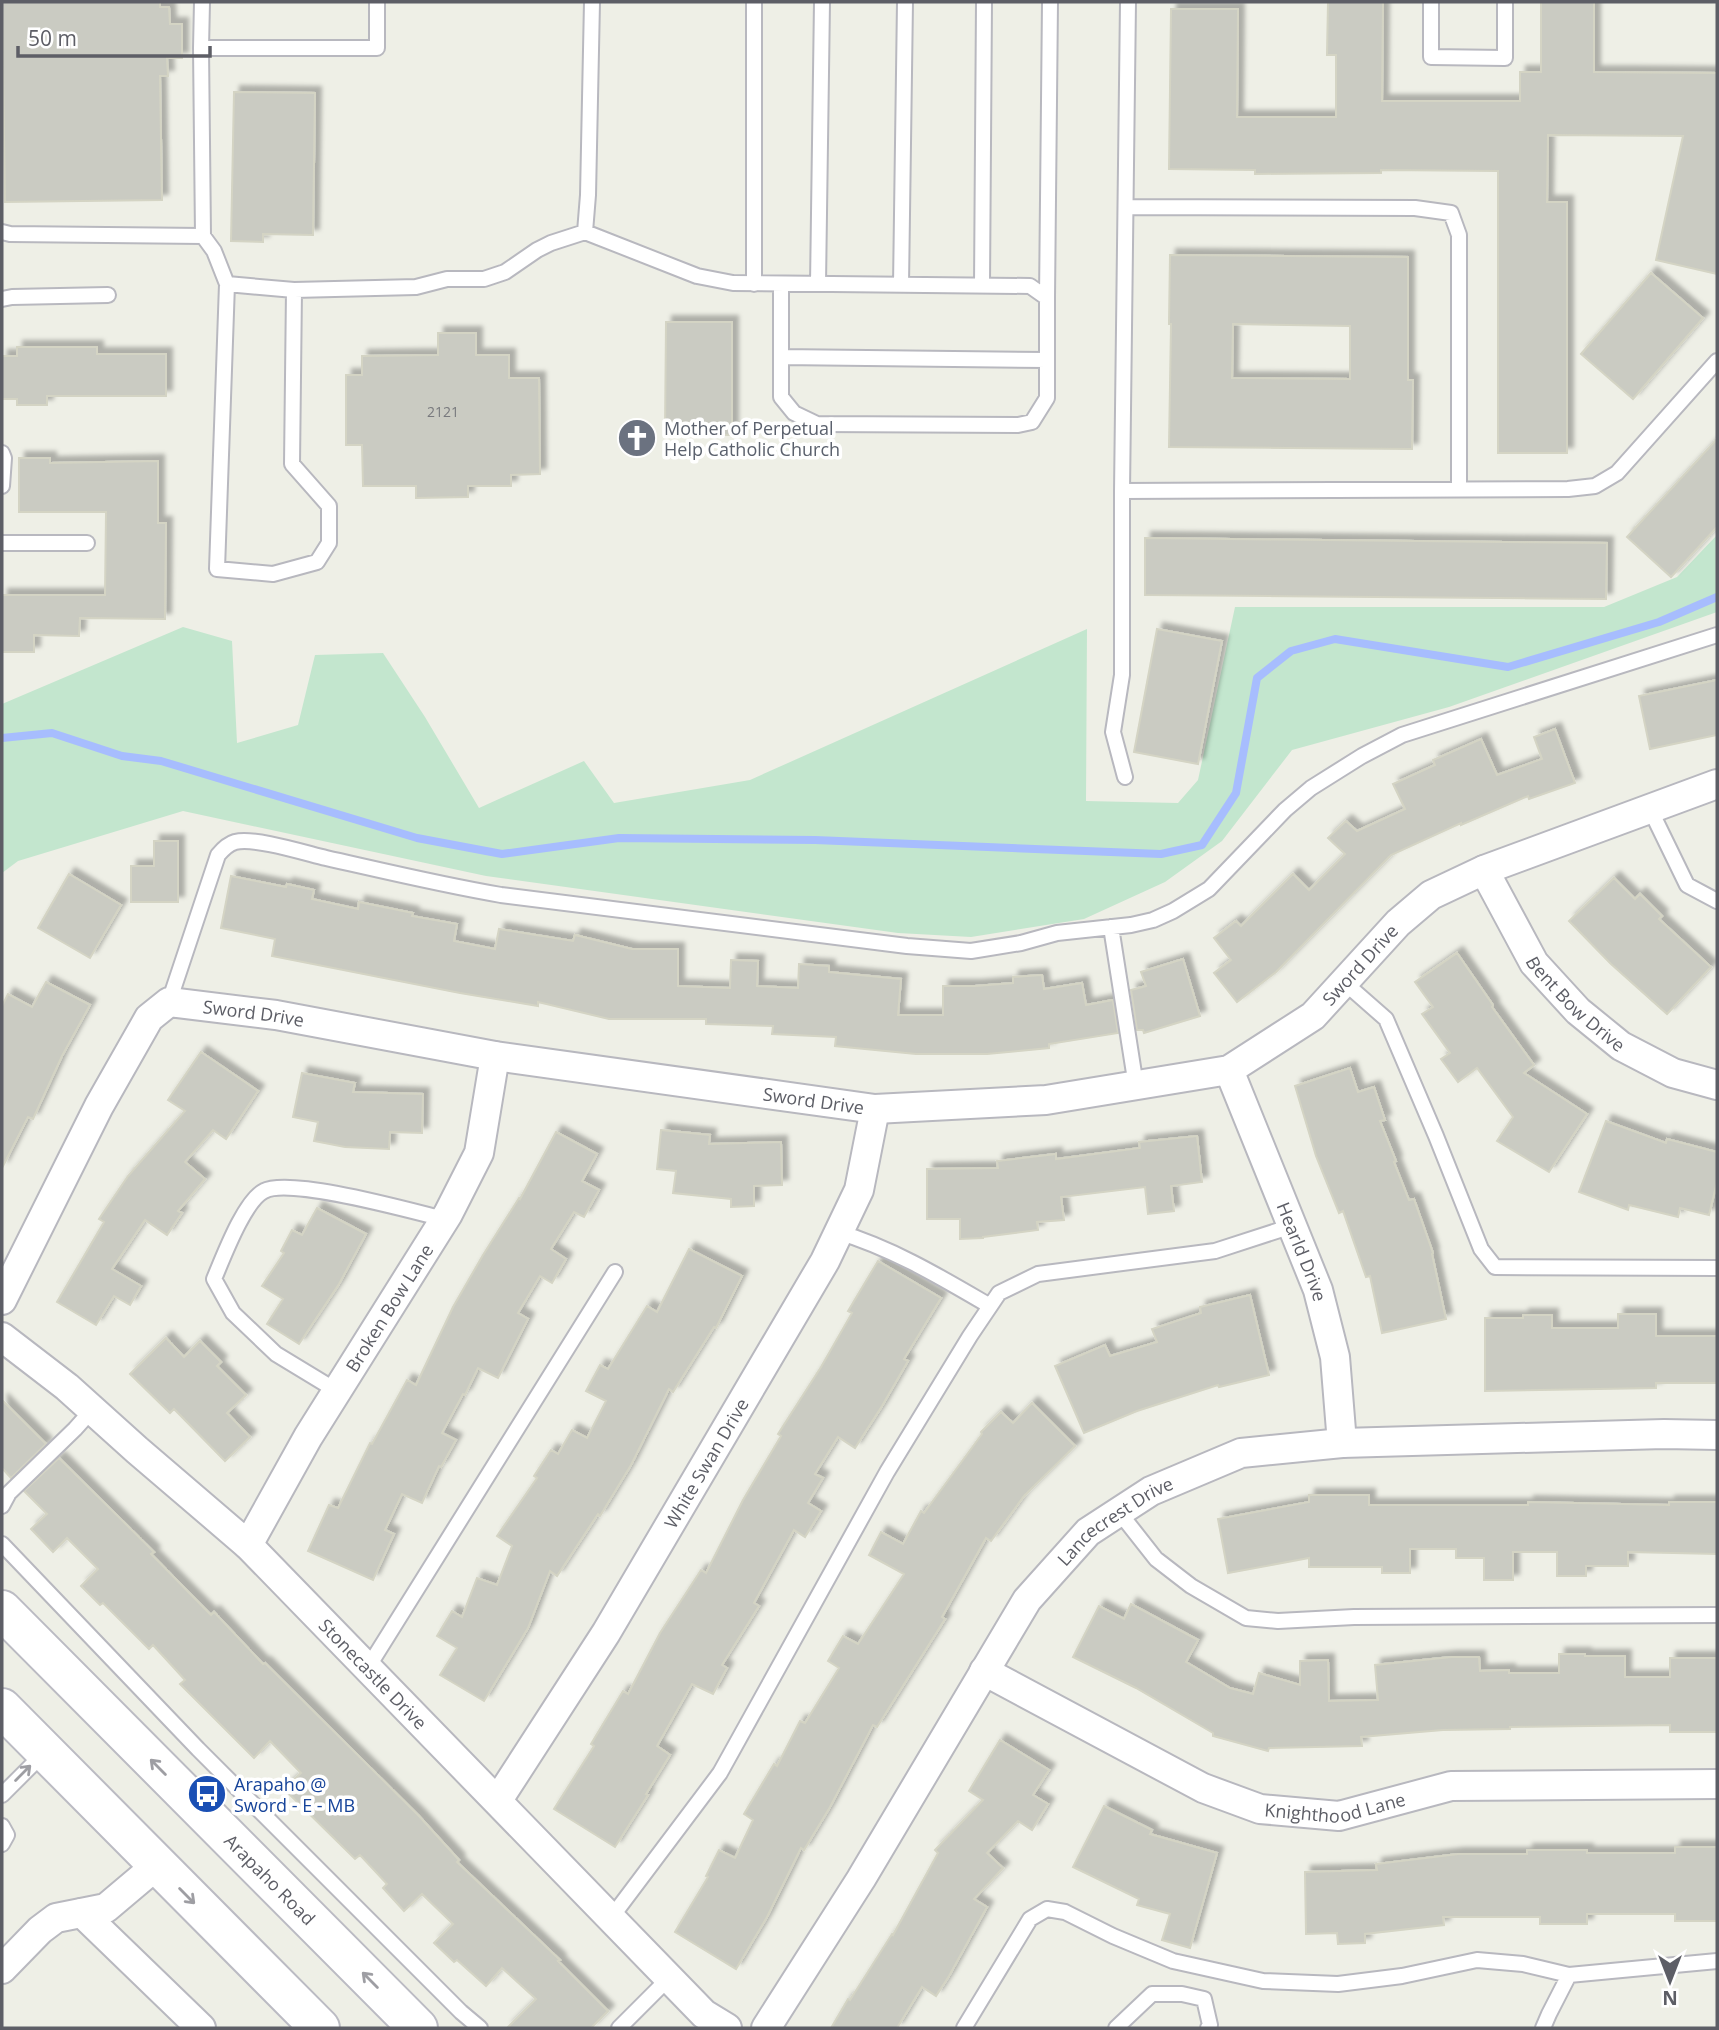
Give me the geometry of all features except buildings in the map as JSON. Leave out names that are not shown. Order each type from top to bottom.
[{"type":"main road","name":"Arapaho Road","points":[[2,1610],[418,2028]]},
{"type":"main road","points":[[2,1708],[320,2028]]},
{"type":"street","name":"Sword Drive","points":[[169,1002],[276,1015],[495,1056],[875,1110],[1046,1100],[1229,1070],[1313,1016],[1398,923],[1431,895],[1484,870],[1717,784]]},
{"type":"street","name":"Bent Bow Drive","points":[[1484,870],[1534,963],[1578,1011],[1621,1046],[1673,1073],[1717,1085]]},
{"type":"street","points":[[2,1300],[99,1106],[149,1018],[169,1002]]},
{"type":"street","name":"Broken Bow Lane","points":[[248,1545],[308,1437],[444,1220],[479,1153],[495,1056]]},
{"type":"street","name":"Hearld Drive","points":[[1229,1070],[1318,1290],[1335,1357],[1342,1443]]},
{"type":"street","name":"White Swan Drive","points":[[498,1800],[613,1621],[825,1261],[859,1190],[875,1110]]},
{"type":"street","name":"Stonecastle Drive","points":[[2,1337],[67,1387],[248,1545],[704,2014],[727,2028]]},
{"type":"street","name":"Lancecrest Drive","points":[[766,2028],[861,1879],[1027,1600],[1088,1532],[1151,1491],[1241,1453],[1342,1443],[1664,1434],[1717,1435]]},
{"type":"street","name":"Knighthood Lane","points":[[985,1671],[1203,1787],[1260,1809],[1339,1816],[1451,1786],[1717,1784]]},
{"type":"street","points":[[2,1969],[40,1930],[56,1918],[106,1908],[157,1865]]},
{"type":"street","points":[[82,1913],[201,2028]]},
{"type":"lane","points":[[202,2],[203,236],[214,251],[227,284],[217,569],[273,574],[317,562],[329,543],[329,506],[292,464],[294,290]]},
{"type":"lane","points":[[201,48],[377,48],[377,2]]},
{"type":"lane","points":[[585,232],[592,2]]},
{"type":"lane","points":[[754,2],[754,284]]},
{"type":"lane","points":[[818,284],[822,2]]},
{"type":"lane","points":[[901,285],[905,2]]},
{"type":"lane","points":[[982,285],[984,2]]},
{"type":"lane","points":[[781,284],[781,397],[794,413],[817,424],[1018,425],[1032,422],[1046,398],[1050,2]]},
{"type":"lane","points":[[1125,777],[1113,732],[1122,675],[1128,2]]},
{"type":"lane","points":[[1431,2],[1431,57],[1505,58],[1505,2]]},
{"type":"lane","points":[[1126,207],[1415,208],[1451,213],[1459,234],[1459,488]]},
{"type":"lane","points":[[2,232],[203,236]]},
{"type":"lane","points":[[227,284],[294,290],[416,287],[447,279],[484,279],[505,272],[551,243],[585,232],[697,276],[733,283],[1030,286],[1047,298]]},
{"type":"lane","points":[[2,299],[108,295]]},
{"type":"lane","points":[[781,357],[1047,360]]},
{"type":"lane","points":[[1122,491],[1568,489],[1595,486],[1617,473],[1717,361]]},
{"type":"lane","points":[[2,453],[2,486]]},
{"type":"lane","points":[[2,543],[87,543]]},
{"type":"lane","points":[[169,1002],[218,855],[225,847],[236,842],[252,842],[292,850],[500,895],[907,946],[971,951],[1021,943],[1057,933],[1153,920],[1209,890],[1285,810],[1362,755],[1402,735],[1717,635]]},
{"type":"lane","points":[[1650,809],[1687,885],[1717,901]]},
{"type":"lane","points":[[1111,927],[1136,1086]]},
{"type":"lane","points":[[1345,983],[1386,1019],[1481,1250],[1495,1268],[1717,1268]]},
{"type":"lane","points":[[337,1391],[276,1354],[233,1313],[214,1279],[246,1208],[264,1190],[290,1187],[371,1201],[444,1220]]},
{"type":"lane","points":[[611,1918],[720,1773],[887,1472],[999,1293],[1038,1274],[1215,1251],[1292,1226]]},
{"type":"lane","points":[[838,1232],[861,1239],[938,1276],[990,1306]]},
{"type":"lane","points":[[367,1669],[615,1272]]},
{"type":"lane","points":[[2,1506],[9,1493],[92,1410]]},
{"type":"lane","points":[[1119,1512],[1156,1559],[1191,1586],[1246,1618],[1278,1621],[1354,1617],[1717,1615]]},
{"type":"lane","points":[[2,1544],[198,1749],[480,2028]]},
{"type":"lane","points":[[2,1795],[45,1752]]},
{"type":"lane","points":[[2,1826],[7,1835],[2,1844]]},
{"type":"lane","points":[[964,2028],[1030,1919],[1046,1909],[1065,1913],[1113,1937],[1173,1961],[1263,1981],[1338,1984],[1402,1976],[1477,1960],[1523,1964],[1569,1975],[1717,1961]]},
{"type":"lane","points":[[1544,2028],[1569,1975]]},
{"type":"lane","points":[[619,2028],[669,1978]]},
{"type":"lane","points":[[1116,2028],[1152,1994],[1182,1994],[1204,1999],[1210,2025],[1208,2028]]},
{"type":"green space","points":[[1717,535],[1717,612],[1449,707],[1292,750],[1222,841],[1165,882],[1084,919],[971,937],[898,933],[486,876],[183,811],[18,861],[2,873],[2,704],[183,627],[232,641],[237,743],[298,725],[315,655],[383,653],[479,808],[584,761],[614,803],[750,780],[1087,629],[1086,801],[1178,803],[1198,780],[1235,607],[1604,607],[1677,577]]},
{"type":"waterway","points":[[2,738],[52,733],[122,756],[161,761],[417,838],[502,854],[619,838],[815,840],[1161,854],[1202,845],[1236,793],[1257,678],[1291,651],[1335,639],[1508,667],[1659,622],[1717,597]]},
{"type":"place","name":"Mother of Perpetual Help Catholic Church","points":[[637,438]]},
{"type":"place","name":"Arapaho @ Sword - E - MB","points":[[207,1794]]}]
